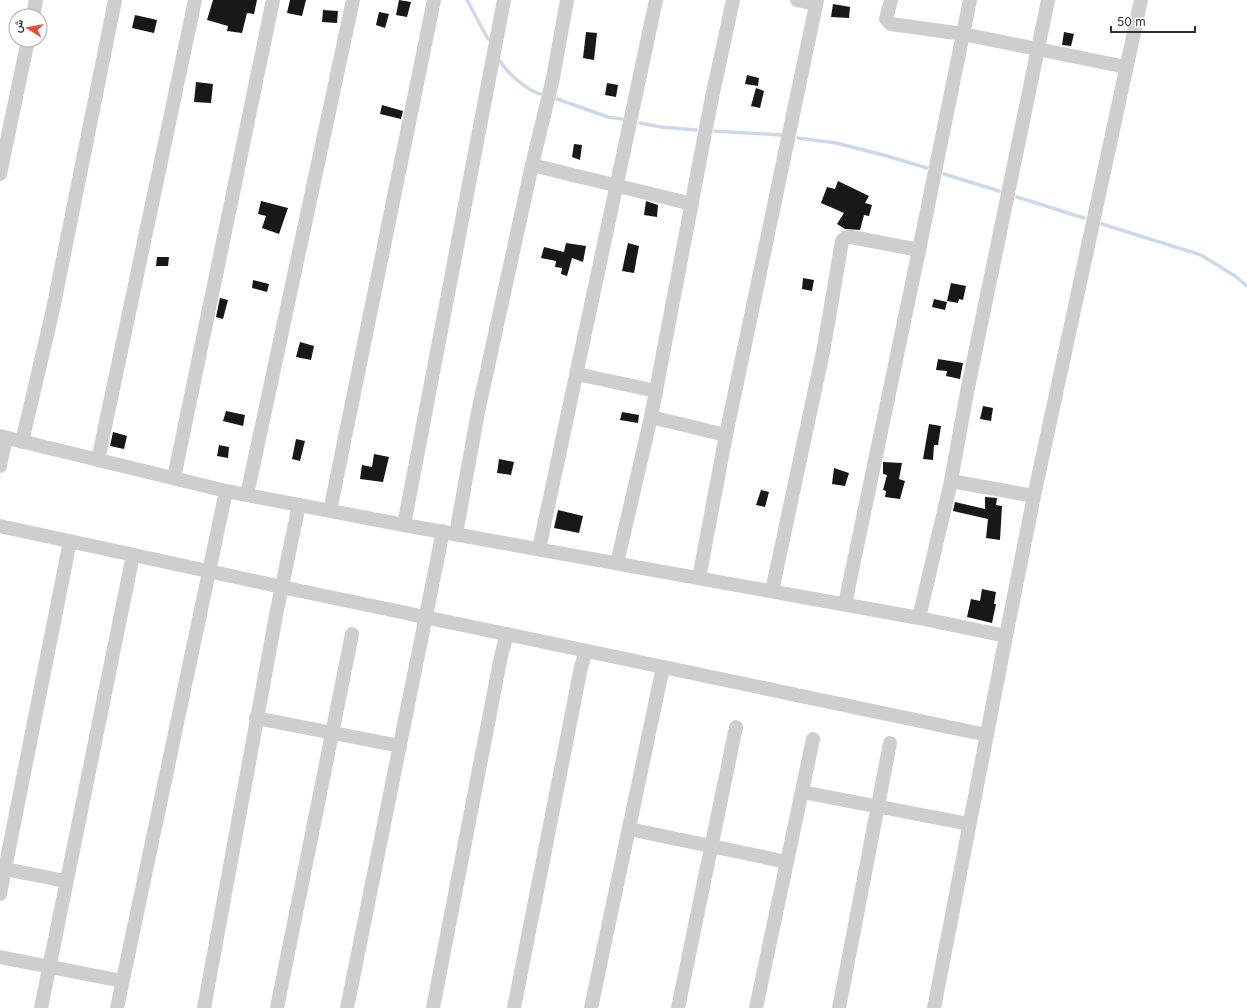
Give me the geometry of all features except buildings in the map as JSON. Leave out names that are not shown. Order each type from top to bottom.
[{"type":"street","points":[[22,442],[52,309],[115,0]]},
{"type":"street","points":[[98,460],[195,0]]},
{"type":"street","points":[[174,478],[272,0]]},
{"type":"street","points":[[247,495],[354,0]]},
{"type":"street","points":[[330,511],[434,0]]},
{"type":"street","points":[[404,525],[504,0]]},
{"type":"street","points":[[347,1008],[426,617],[450,532],[478,412],[532,165],[553,78],[567,0]]},
{"type":"street","points":[[539,549],[656,0]]},
{"type":"street","points":[[617,563],[651,417],[710,107],[733,0]]},
{"type":"street","points":[[699,578],[726,435],[817,2],[797,0]]},
{"type":"street","points":[[891,0],[886,19],[891,24],[963,34],[1126,66]]},
{"type":"street","points":[[845,604],[970,0]]},
{"type":"street","points":[[920,618],[951,481],[967,392],[1048,0]]},
{"type":"street","points":[[934,1008],[1034,496],[1141,0]]},
{"type":"street","points":[[0,174],[26,48]]},
{"type":"street","points":[[532,165],[692,204]]},
{"type":"street","points":[[772,591],[824,347],[842,241],[846,237],[851,237],[919,250]]},
{"type":"street","points":[[577,374],[656,391]]},
{"type":"street","points":[[651,417],[726,435]]},
{"type":"street","points":[[0,466],[3,437],[226,491],[404,525],[450,532],[845,604],[1006,636]]},
{"type":"street","points":[[951,481],[1034,496]]},
{"type":"street","points":[[117,1008],[226,491]]},
{"type":"street","points":[[204,1008],[256,718],[299,505]]},
{"type":"street","points":[[0,526],[282,587],[987,735]]},
{"type":"street","points":[[0,894],[2,868],[70,541]]},
{"type":"street","points":[[41,1008],[133,555]]},
{"type":"street","points":[[277,1008],[352,634]]},
{"type":"street","points":[[433,1008],[501,656],[507,634]]},
{"type":"street","points":[[514,1008],[581,667],[586,651]]},
{"type":"street","points":[[591,1008],[664,667]]},
{"type":"street","points":[[256,718],[400,746]]},
{"type":"street","points":[[678,1008],[736,727]]},
{"type":"street","points":[[756,1008],[814,739]]},
{"type":"street","points":[[839,1008],[890,743]]},
{"type":"street","points":[[802,792],[969,824]]},
{"type":"street","points":[[629,829],[787,862]]},
{"type":"street","points":[[2,868],[66,881]]},
{"type":"street","points":[[0,957],[122,981]]},
{"type":"waterway","points":[[467,0],[488,39]]},
{"type":"waterway","points":[[500,61],[507,71],[529,89],[540,94]]},
{"type":"waterway","points":[[557,99],[608,117],[622,119]]},
{"type":"waterway","points":[[640,123],[661,127],[696,130]]},
{"type":"waterway","points":[[715,131],[781,135]]},
{"type":"waterway","points":[[798,138],[836,143],[927,168]]},
{"type":"waterway","points":[[944,174],[999,191]]},
{"type":"waterway","points":[[1017,197],[1084,218]]},
{"type":"waterway","points":[[1102,224],[1201,255],[1235,276],[1247,286]]}]
